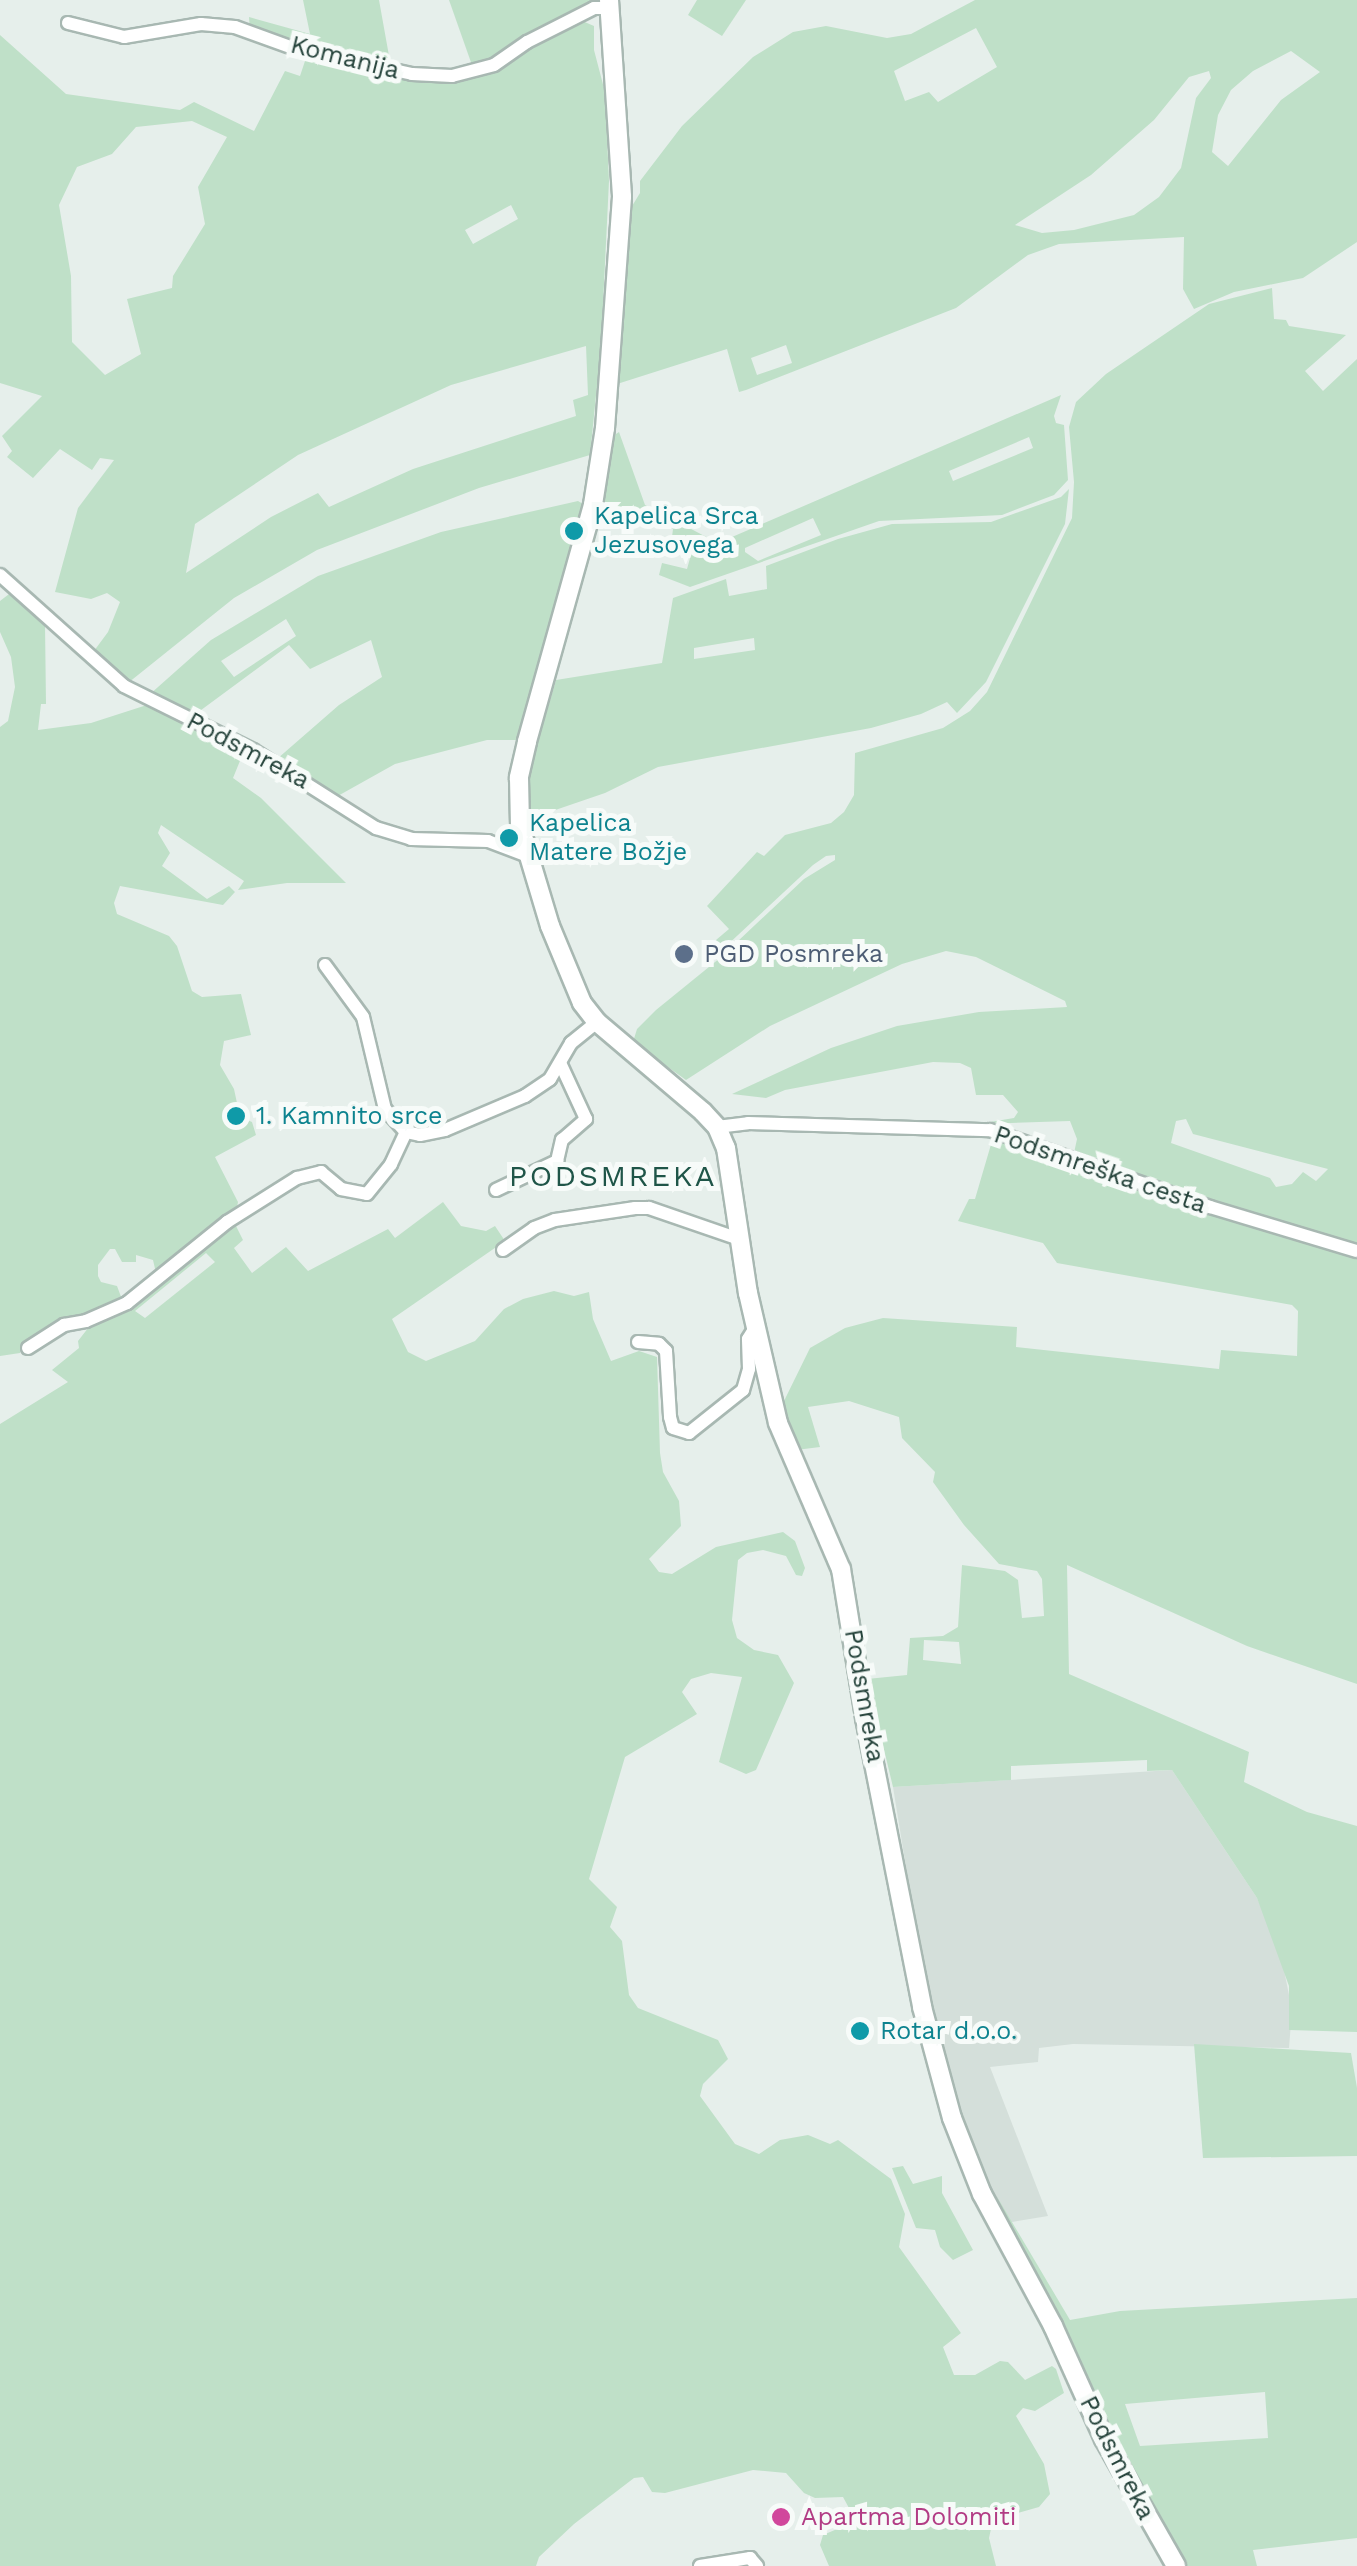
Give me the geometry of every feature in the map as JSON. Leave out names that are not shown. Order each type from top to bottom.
[{"type":"street","name":"Komanija","points":[[68,23],[124,36],[201,24],[236,27],[294,48],[412,74],[452,76],[494,65],[594,8],[610,4],[622,196],[605,428],[593,506],[519,778],[520,826],[528,856]]},
{"type":"street","name":"Podsmreka","points":[[0,574],[124,686],[253,750],[376,828],[412,839],[488,841],[528,856]]},
{"type":"street","points":[[528,856],[563,962],[597,1022],[717,1126]]},
{"type":"street","points":[[324,966],[363,1017],[384,1109],[406,1132],[420,1135],[446,1130],[493,1112],[550,1079],[571,1044],[597,1022]]},
{"type":"street","points":[[496,1190],[557,1161],[562,1140],[586,1120],[586,1111],[572,1093],[561,1064]]},
{"type":"street","name":"Podsmreka","points":[[717,1126],[726,1148],[755,1328],[778,1423],[842,1569],[865,1718],[922,2007],[952,2118],[982,2194],[1053,2326],[1104,2439],[1176,2566]]},
{"type":"street","name":"Podsmreška cesta","points":[[717,1126],[990,1130],[1210,1207],[1357,1250]]},
{"type":"street","points":[[28,1348],[64,1325],[86,1321],[127,1303],[227,1222],[297,1178],[322,1172],[342,1189],[367,1194],[392,1164],[406,1132]]},
{"type":"street","points":[[503,1250],[534,1228],[555,1220],[635,1208],[649,1208],[740,1239]]},
{"type":"street","points":[[638,1342],[659,1344],[666,1351],[673,1428],[689,1433],[743,1390],[749,1368],[748,1338],[755,1328]]},
{"type":"street","points":[[700,2566],[750,2558],[756,2566]]},
{"type":"shaded area","points":[[1172,1770],[1257,1898],[1280,1950],[1292,2010],[1289,2048],[1073,2044],[1039,2048],[1038,2062],[990,2067],[1048,2216],[1006,2223],[961,2138],[934,2040],[893,1787]]},
{"type":"green space","points":[[303,0],[379,0],[391,67],[250,32],[249,17],[310,34]]},
{"type":"green space","points":[[449,0],[593,0],[473,68]]},
{"type":"green space","points":[[697,0],[746,0],[722,36],[688,15]]},
{"type":"green space","points":[[975,0],[1357,0],[1357,242],[1303,278],[1234,292],[1194,309],[1183,289],[1184,237],[1059,244],[1028,255],[956,308],[746,390],[739,392],[727,349],[617,384],[629,211],[640,193],[640,181],[682,126],[753,57],[793,32],[826,26],[887,38],[911,34]],"holes":[[[976,28],[997,67],[938,102],[929,92],[905,101],[894,71]],[[1291,51],[1320,72],[1281,100],[1228,166],[1212,152],[1218,115],[1231,90],[1253,71]],[[1209,71],[1211,78],[1196,98],[1181,168],[1159,197],[1134,215],[1074,230],[1042,233],[1015,225],[1091,175],[1154,120],[1189,77]],[[786,345],[792,363],[757,375],[751,358]]]},
{"type":"green space","points":[[580,20],[594,26],[594,50],[605,92],[609,181],[601,346],[590,455],[479,488],[317,550],[234,598],[128,683],[91,655],[108,632],[120,602],[107,593],[91,599],[55,592],[78,508],[114,460],[100,458],[92,470],[60,449],[33,478],[7,457],[12,451],[2,436],[42,396],[0,383],[0,35],[66,94],[180,110],[194,102],[254,131],[285,71],[300,76],[307,55],[441,80]],"holes":[[[192,121],[227,137],[198,187],[205,224],[173,276],[172,288],[127,299],[141,354],[105,375],[72,342],[71,276],[59,205],[77,167],[112,154],[136,127]],[[511,205],[518,219],[473,244],[465,230]],[[586,346],[588,395],[573,400],[576,416],[413,469],[329,507],[318,493],[271,517],[186,573],[195,524],[298,455],[451,385]]]},
{"type":"green space","points":[[1272,288],[1274,319],[1286,320],[1289,326],[1346,335],[1305,371],[1323,391],[1357,359],[1357,1245],[1193,1196],[1074,1153],[1077,1139],[1070,1121],[978,1124],[1014,1118],[1018,1112],[1003,1095],[976,1095],[971,1068],[960,1063],[933,1062],[785,1090],[766,1098],[732,1094],[831,1048],[897,1026],[979,1012],[1067,1007],[1065,1001],[976,957],[946,951],[902,964],[770,1026],[686,1080],[633,1042],[637,1029],[656,1010],[720,958],[804,879],[835,860],[835,855],[826,856],[813,865],[723,949],[719,948],[716,940],[729,929],[707,906],[757,852],[764,856],[785,835],[831,823],[844,812],[854,795],[855,753],[943,728],[970,711],[987,692],[1072,518],[1074,482],[1069,427],[1076,402],[1106,374],[1209,304]],"holes":[[[1186,1119],[1193,1134],[1328,1169],[1316,1181],[1303,1172],[1292,1184],[1276,1187],[1270,1178],[1171,1143],[1176,1121]]]},
{"type":"green space","points":[[1061,395],[1054,416],[1056,423],[1064,425],[1068,480],[1054,495],[1002,515],[879,521],[690,587],[659,575],[662,563],[687,569],[692,551],[671,545],[673,529],[637,511],[603,505],[613,436],[619,432],[645,505],[718,543]],"holes":[[[1029,437],[1033,448],[953,481],[949,471]],[[813,518],[821,535],[758,561],[745,552],[745,548]]]},
{"type":"green space","points":[[1069,489],[1065,524],[986,682],[957,713],[947,702],[871,728],[658,767],[605,793],[529,819],[528,776],[556,680],[662,663],[673,598],[726,579],[729,596],[767,589],[766,566],[892,524],[991,522],[1061,497]],"holes":[[[754,638],[755,650],[694,659],[694,648]]]},
{"type":"green space","points":[[578,501],[583,504],[567,577],[518,740],[487,740],[395,764],[336,797],[277,759],[339,705],[382,677],[371,640],[310,669],[289,645],[193,716],[149,695],[211,640],[318,576],[441,532]],"holes":[[[286,619],[296,636],[234,677],[221,661]]]},
{"type":"green space","points":[[13,591],[45,624],[46,704],[41,704],[38,730],[91,723],[150,704],[244,751],[233,778],[261,798],[346,883],[287,883],[238,890],[244,881],[161,825],[158,833],[170,853],[162,866],[207,899],[229,886],[235,892],[223,905],[120,886],[114,903],[117,914],[169,936],[177,946],[192,991],[202,997],[241,994],[251,1035],[224,1041],[220,1065],[234,1089],[240,1117],[252,1122],[256,1135],[215,1157],[238,1202],[236,1212],[156,1273],[153,1260],[136,1255],[136,1262],[122,1262],[115,1249],[110,1249],[98,1265],[98,1276],[101,1282],[117,1286],[123,1302],[23,1342],[20,1353],[0,1356],[0,727],[8,721],[15,687],[11,657],[0,632],[0,601]]},
{"type":"green space","points":[[992,1141],[1013,1142],[1227,1219],[1357,1256],[1357,1684],[1247,1646],[1067,1565],[1069,1674],[1249,1752],[1244,1782],[1307,1812],[1357,1826],[1357,2032],[1289,2030],[1289,1986],[1257,1898],[1172,1770],[1147,1771],[1147,1760],[1011,1766],[1011,1780],[893,1787],[867,1679],[907,1675],[910,1638],[943,1636],[958,1627],[962,1565],[1005,1571],[1018,1580],[1022,1618],[1044,1616],[1042,1579],[1037,1571],[999,1564],[964,1525],[933,1482],[935,1472],[902,1438],[899,1417],[849,1401],[808,1407],[820,1447],[796,1450],[784,1401],[810,1348],[845,1328],[883,1318],[1017,1327],[1016,1347],[1219,1369],[1221,1350],[1297,1356],[1298,1311],[1292,1305],[1057,1263],[1043,1243],[958,1221],[969,1199],[975,1199]],"holes":[[[924,1640],[959,1642],[961,1664],[923,1660]]]},
{"type":"green space","points":[[443,1202],[461,1226],[486,1231],[495,1226],[505,1241],[392,1319],[408,1352],[426,1361],[475,1341],[504,1309],[554,1291],[574,1296],[589,1292],[593,1319],[611,1361],[639,1351],[657,1357],[660,1453],[663,1472],[679,1501],[681,1526],[649,1559],[659,1572],[672,1574],[716,1547],[783,1532],[795,1541],[805,1568],[802,1576],[796,1575],[786,1556],[763,1550],[747,1553],[738,1560],[732,1620],[737,1638],[754,1650],[778,1655],[794,1683],[756,1770],[746,1774],[719,1762],[742,1677],[711,1673],[691,1679],[682,1692],[697,1714],[625,1757],[589,1879],[617,1907],[610,1927],[622,1941],[629,1995],[638,2008],[718,2040],[728,2059],[703,2084],[700,2096],[735,2144],[759,2154],[780,2140],[808,2135],[830,2144],[838,2140],[891,2179],[905,2214],[899,2247],[961,2333],[943,2347],[954,2375],[975,2375],[1000,2361],[1008,2362],[1025,2380],[1052,2366],[1056,2369],[1064,2393],[1035,2411],[1023,2408],[1016,2416],[1044,2464],[1050,2494],[1039,2507],[993,2520],[989,2538],[996,2566],[829,2566],[820,2545],[823,2535],[856,2521],[843,2497],[815,2498],[804,2493],[786,2473],[753,2470],[665,2493],[652,2492],[643,2477],[634,2478],[574,2524],[539,2557],[536,2566],[0,2566],[0,1424],[68,1382],[52,1370],[79,1348],[78,1341],[92,1323],[234,1222],[243,1240],[234,1248],[252,1273],[286,1247],[308,1271],[388,1229],[395,1238]],"holes":[[[206,1253],[215,1262],[145,1318],[135,1311]]]},
{"type":"green space","points":[[1194,2044],[1351,2053],[1357,2088],[1357,2156],[1203,2158]]},
{"type":"green space","points":[[903,2166],[913,2184],[942,2176],[942,2193],[973,2250],[953,2260],[940,2247],[935,2230],[916,2228],[892,2168]]},
{"type":"green space","points":[[996,2195],[1070,2320],[1120,2311],[1357,2298],[1357,2538],[1253,2550],[1257,2566],[1186,2566],[1122,2461]],"holes":[[[1265,2392],[1268,2438],[1140,2446],[1125,2404]]]},
{"type":"place","name":"Kapelica Srca Jezusovega","points":[[574,531]]},
{"type":"place","name":"Kapelica Matere Božje","points":[[509,838]]},
{"type":"place","name":"PGD Posmreka","points":[[684,954]]},
{"type":"place","name":"1. Kamnito srce","points":[[236,1116]]},
{"type":"place","name":"Rotar d.o.o.","points":[[860,2031]]},
{"type":"place","name":"Apartma Dolomiti","points":[[781,2517]]},
{"type":"district","name":"PODSMREKA","points":[[613,1176]]}]
